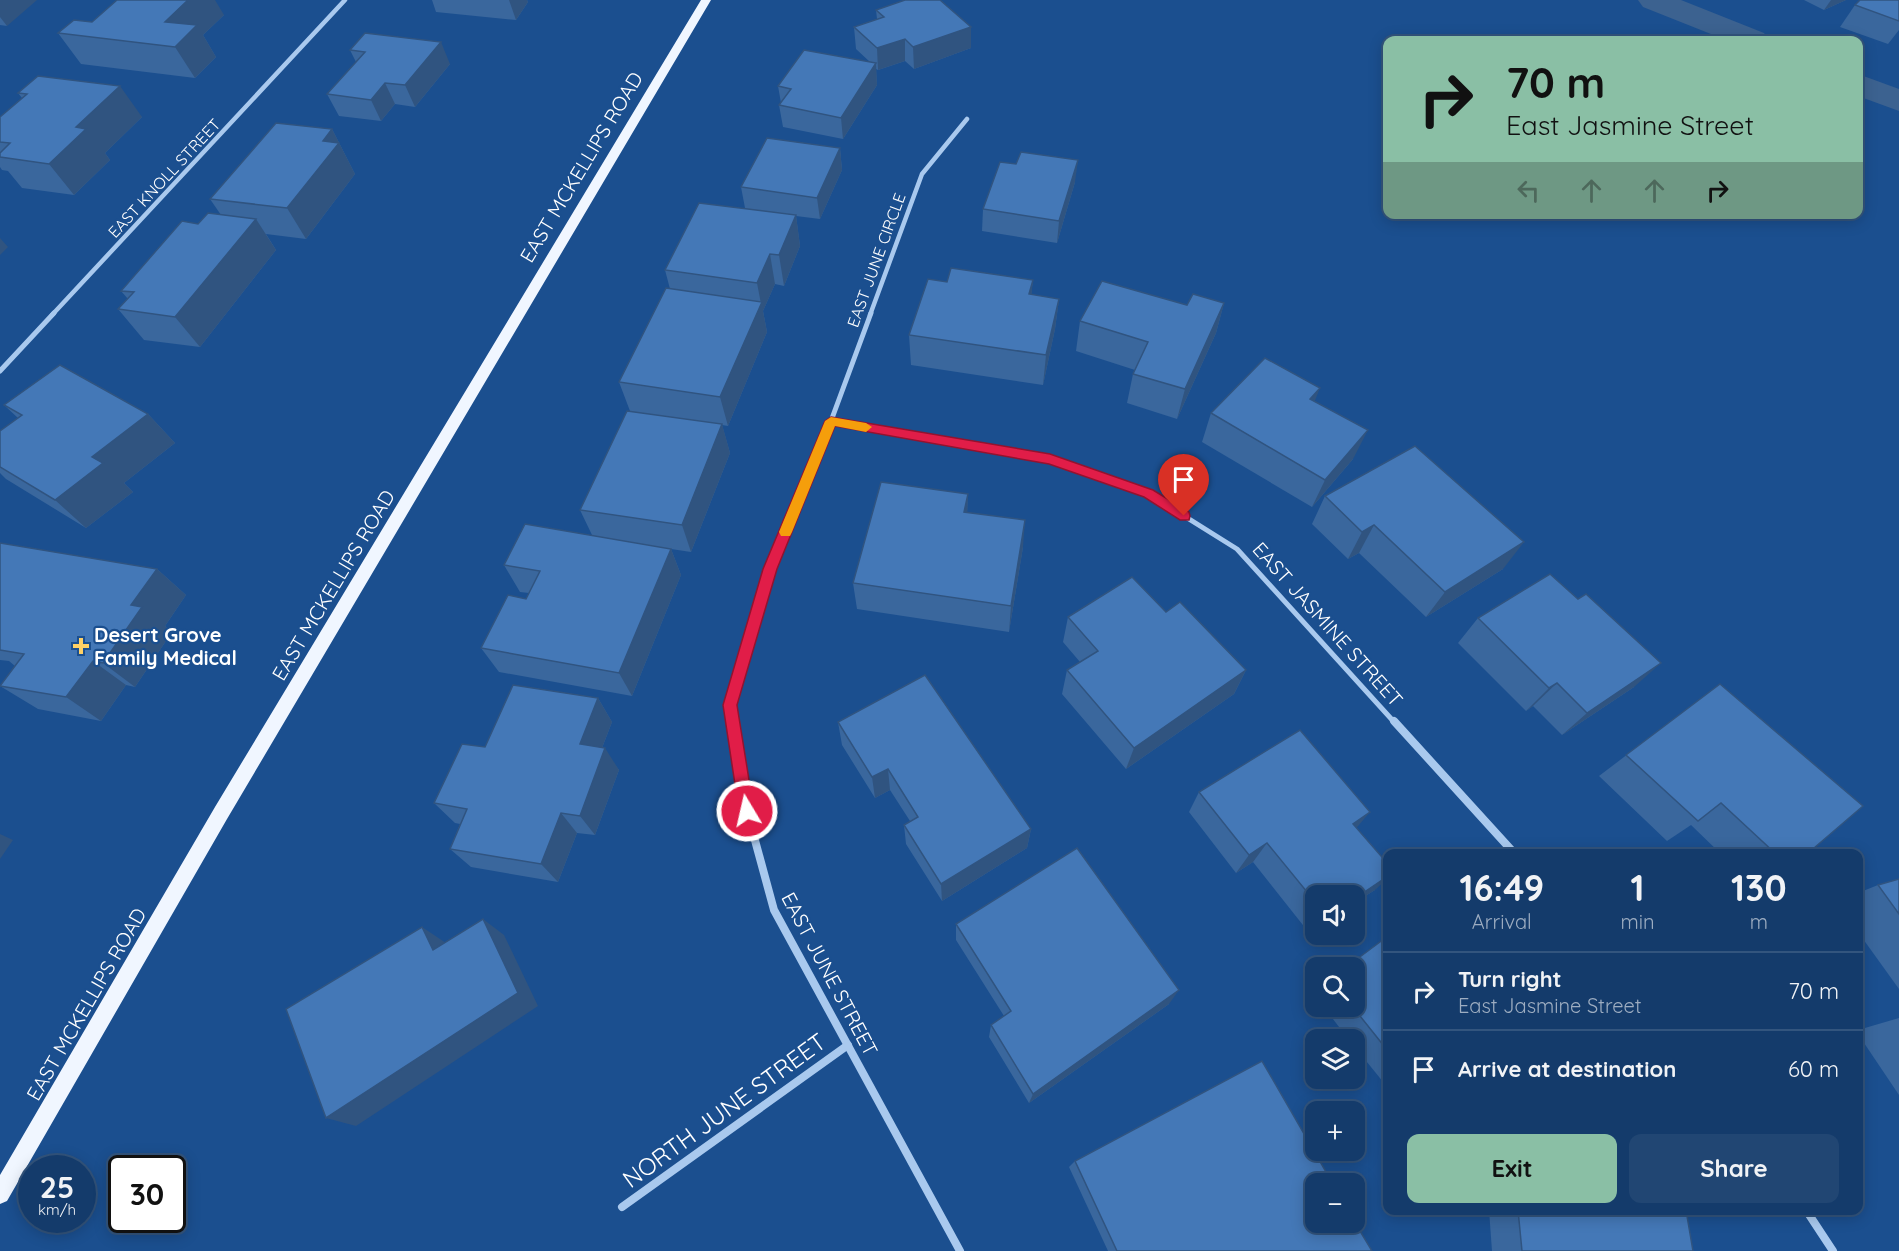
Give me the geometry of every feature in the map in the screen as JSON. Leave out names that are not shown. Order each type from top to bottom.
[{"type":"main road","name":"EAST MCKELLIPS ROAD","points":[[0,1194],[221,813],[706,0]]},
{"type":"street","name":"EAST KNOLL STREET","points":[[0,371],[345,0]]},
{"type":"street","name":"EAST JUNE CIRCLE","points":[[831,421],[922,174],[967,119]]},
{"type":"street","name":"EAST JASMINE STREET","points":[[831,421],[1050,459],[1149,494],[1237,549],[1510,849]]},
{"type":"street","name":"EAST JUNE STREET","points":[[831,421],[770,569],[730,705],[747,811],[774,910],[960,1251]]},
{"type":"street","name":"NORTH JUNE STREET","points":[[622,1207],[848,1045]]},
{"type":"street","points":[[1809,1215],[1833,1251]]},
{"type":"building","points":[[117,0],[188,0],[165,22],[197,25],[175,47],[58,33],[74,20],[92,22]]},
{"type":"building","points":[[905,0],[940,0],[971,27],[913,47],[905,39],[877,48],[854,27],[884,17],[876,10]]},
{"type":"building","points":[[1860,0],[1899,0],[1899,21],[1855,5]]},
{"type":"building","points":[[365,33],[441,42],[405,85],[385,83],[371,100],[327,94],[365,52],[350,50]]},
{"type":"building","points":[[804,50],[876,63],[841,118],[779,105],[791,89],[778,86]]},
{"type":"building","points":[[38,76],[120,86],[76,127],[86,129],[49,164],[0,157],[0,153],[10,143],[0,142],[0,117],[27,94],[18,93]]},
{"type":"building","points":[[276,123],[332,129],[323,141],[339,143],[287,208],[210,199]]},
{"type":"building","points":[[767,138],[840,148],[817,198],[741,187]]},
{"type":"building","points":[[1021,152],[1078,160],[1059,221],[983,209],[1000,162],[1016,164]]},
{"type":"building","points":[[699,203],[796,215],[779,255],[770,254],[757,283],[665,270]]},
{"type":"building","points":[[208,213],[256,219],[175,317],[118,309],[134,292],[121,291],[182,221],[198,224]]},
{"type":"building","points":[[951,268],[1033,280],[1029,294],[1059,299],[1046,355],[909,335],[928,279],[947,282]]},
{"type":"building","points":[[1102,281],[1187,305],[1193,294],[1224,303],[1185,389],[1133,374],[1148,342],[1080,321]]},
{"type":"building","points":[[666,288],[762,302],[720,397],[619,382]]},
{"type":"building","points":[[1265,358],[1320,388],[1310,399],[1368,430],[1325,480],[1211,413]]},
{"type":"building","points":[[60,365],[148,414],[92,457],[103,463],[55,500],[0,467],[0,431],[22,415],[4,405]]},
{"type":"building","points":[[627,411],[722,424],[682,525],[580,510]]},
{"type":"building","points":[[1415,446],[1524,542],[1445,592],[1374,525],[1362,532],[1325,496]]},
{"type":"building","points":[[881,482],[968,494],[964,512],[1025,520],[1011,606],[853,583]]},
{"type":"building","points":[[525,524],[671,549],[619,673],[481,648],[508,595],[526,599],[540,571],[504,565]]},
{"type":"building","name":"Desert Grove Family Medical","points":[[0,543],[157,569],[131,605],[142,607],[103,663],[93,661],[66,697],[0,686],[24,654],[0,650]]},
{"type":"building","points":[[1550,574],[1578,599],[1586,594],[1661,663],[1587,713],[1557,683],[1549,688],[1478,618]]},
{"type":"building","points":[[1132,577],[1166,612],[1180,602],[1246,670],[1134,748],[1067,670],[1098,651],[1068,617]]},
{"type":"building","points":[[925,675],[1031,829],[941,884],[904,825],[918,817],[888,769],[872,777],[838,722]]},
{"type":"building","points":[[1720,684],[1863,806],[1813,849],[1771,849],[1721,803],[1698,821],[1626,755]]},
{"type":"building","points":[[513,685],[598,698],[580,744],[605,748],[580,816],[561,813],[541,864],[450,849],[467,809],[434,803],[462,744],[485,747]]},
{"type":"building","points":[[1300,730],[1370,812],[1353,824],[1383,858],[1383,879],[1365,892],[1365,885],[1305,885],[1305,890],[1267,843],[1249,855],[1199,792]]},
{"type":"building","points":[[1077,848],[1179,990],[1033,1094],[991,1025],[1011,1011],[956,924]]},
{"type":"building","points":[[1899,879],[1899,914],[1878,885]]},
{"type":"building","points":[[483,919],[518,993],[326,1118],[286,1009],[422,927],[433,950]]},
{"type":"building","points":[[1383,940],[1383,1045],[1361,1017],[1365,1017],[1365,957],[1360,957]]},
{"type":"building","points":[[1262,1061],[1305,1135],[1305,1161],[1320,1161],[1327,1173],[1305,1173],[1305,1233],[1361,1233],[1372,1251],[1117,1251],[1075,1161]]},
{"type":"building","points":[[1518,1215],[1687,1215],[1693,1251],[1522,1251]]},
{"type":"waterway","points":[[1654,0],[1743,36]]},
{"type":"waterway","points":[[1863,86],[1899,101]]},
{"type":"slow traffic","points":[[785,532],[831,421],[866,427]]},
{"type":"place","name":"Desert Grove Family Medical","points":[[81,646]]},
{"type":"route","points":[[747,811],[730,705],[770,569],[831,421],[1050,459],[1149,494],[1184,516]]}]
